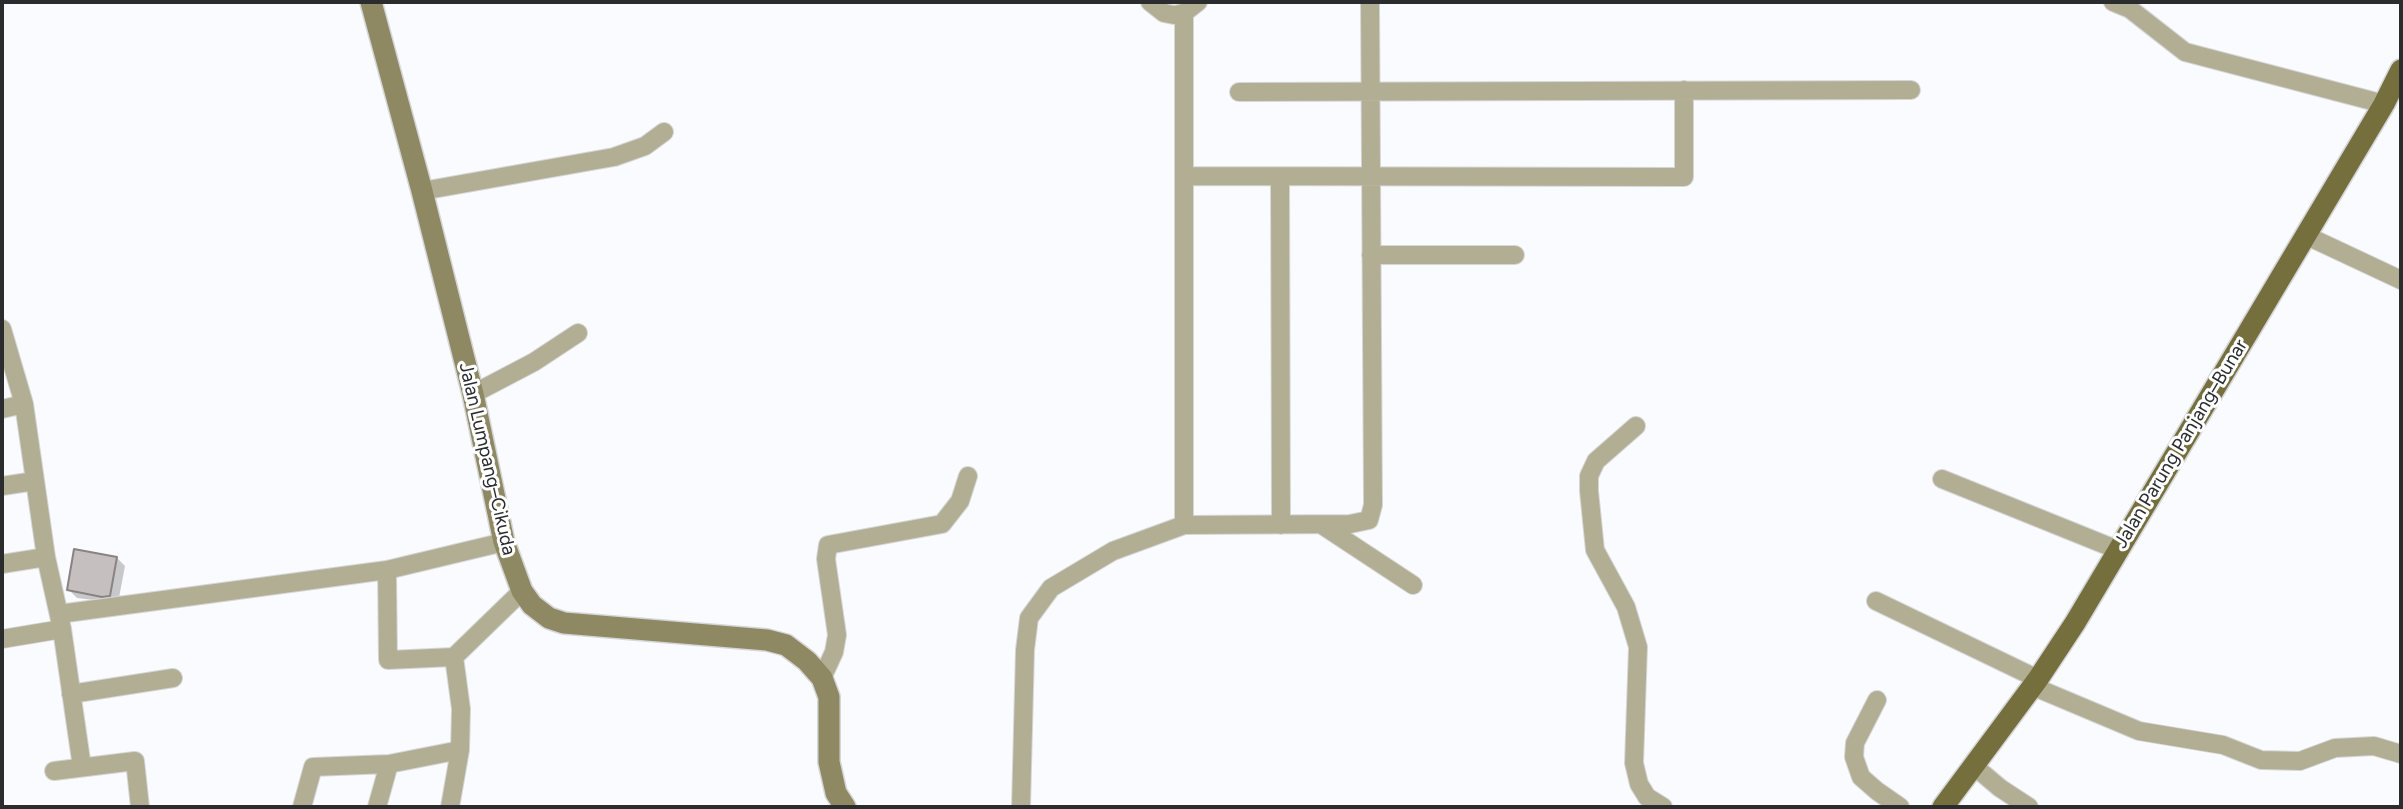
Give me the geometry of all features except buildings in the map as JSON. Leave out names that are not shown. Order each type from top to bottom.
[{"type":"main road","name":"Jalan Parung Panjang–Bunar","points":[[1943,807],[2075,623],[2384,104],[2401,70]]},
{"type":"street","name":"Jalan Lumpang–Cikuda","points":[[371,2],[473,394],[505,542],[522,591],[549,618],[564,623],[767,640],[786,645],[807,661],[821,678]]},
{"type":"street","points":[[1150,2],[1164,13],[1174,15],[1191,7],[1186,176],[1184,525]]},
{"type":"street","points":[[1021,807],[1025,650],[1029,618],[1051,588],[1113,551],[1184,525],[1350,524],[1369,520],[1373,505],[1370,2]]},
{"type":"street","points":[[2113,2],[2130,9],[2185,52],[2384,104]]},
{"type":"street","points":[[1186,176],[1684,177],[1684,90]]},
{"type":"street","points":[[1239,92],[1911,90]]},
{"type":"street","points":[[422,191],[614,157],[645,146],[664,132]]},
{"type":"street","points":[[1280,177],[1281,525]]},
{"type":"street","points":[[2305,235],[2401,280]]},
{"type":"street","points":[[1371,255],[1515,255]]},
{"type":"street","points":[[2,332],[24,404],[82,767]]},
{"type":"street","points":[[473,394],[534,362],[578,333]]},
{"type":"street","points":[[2,409],[24,404]]},
{"type":"street","points":[[1636,426],[1596,461],[1589,476],[1589,491],[1595,550],[1626,607],[1638,647],[1634,763],[1639,784],[1647,797],[1663,807]]},
{"type":"street","points":[[845,807],[836,793],[829,762],[829,697],[821,678],[834,652],[838,635],[826,559],[828,545],[942,524],[960,501],[968,476]]},
{"type":"street","points":[[1942,479],[2118,550]]},
{"type":"street","points":[[2,486],[35,481]]},
{"type":"street","points":[[1321,524],[1413,585]]},
{"type":"street","points":[[2,639],[60,622],[255,587],[387,570],[505,542]]},
{"type":"street","points":[[2,564],[47,557]]},
{"type":"street","points":[[387,570],[388,660],[454,657],[522,591]]},
{"type":"street","points":[[1876,601],[2035,682],[2139,731],[2223,745],[2262,760],[2300,761],[2334,748],[2374,746],[2401,754]]},
{"type":"street","points":[[450,807],[460,750],[461,709],[454,657]]},
{"type":"street","points":[[71,694],[173,678]]},
{"type":"street","points":[[1877,700],[1855,743],[1854,757],[1861,777],[1900,807]]},
{"type":"street","points":[[302,807],[313,767],[388,764],[460,750]]},
{"type":"street","points":[[54,771],[135,761],[141,807]]},
{"type":"street","points":[[377,807],[388,764]]},
{"type":"street","points":[[1973,766],[2029,807]]}]
